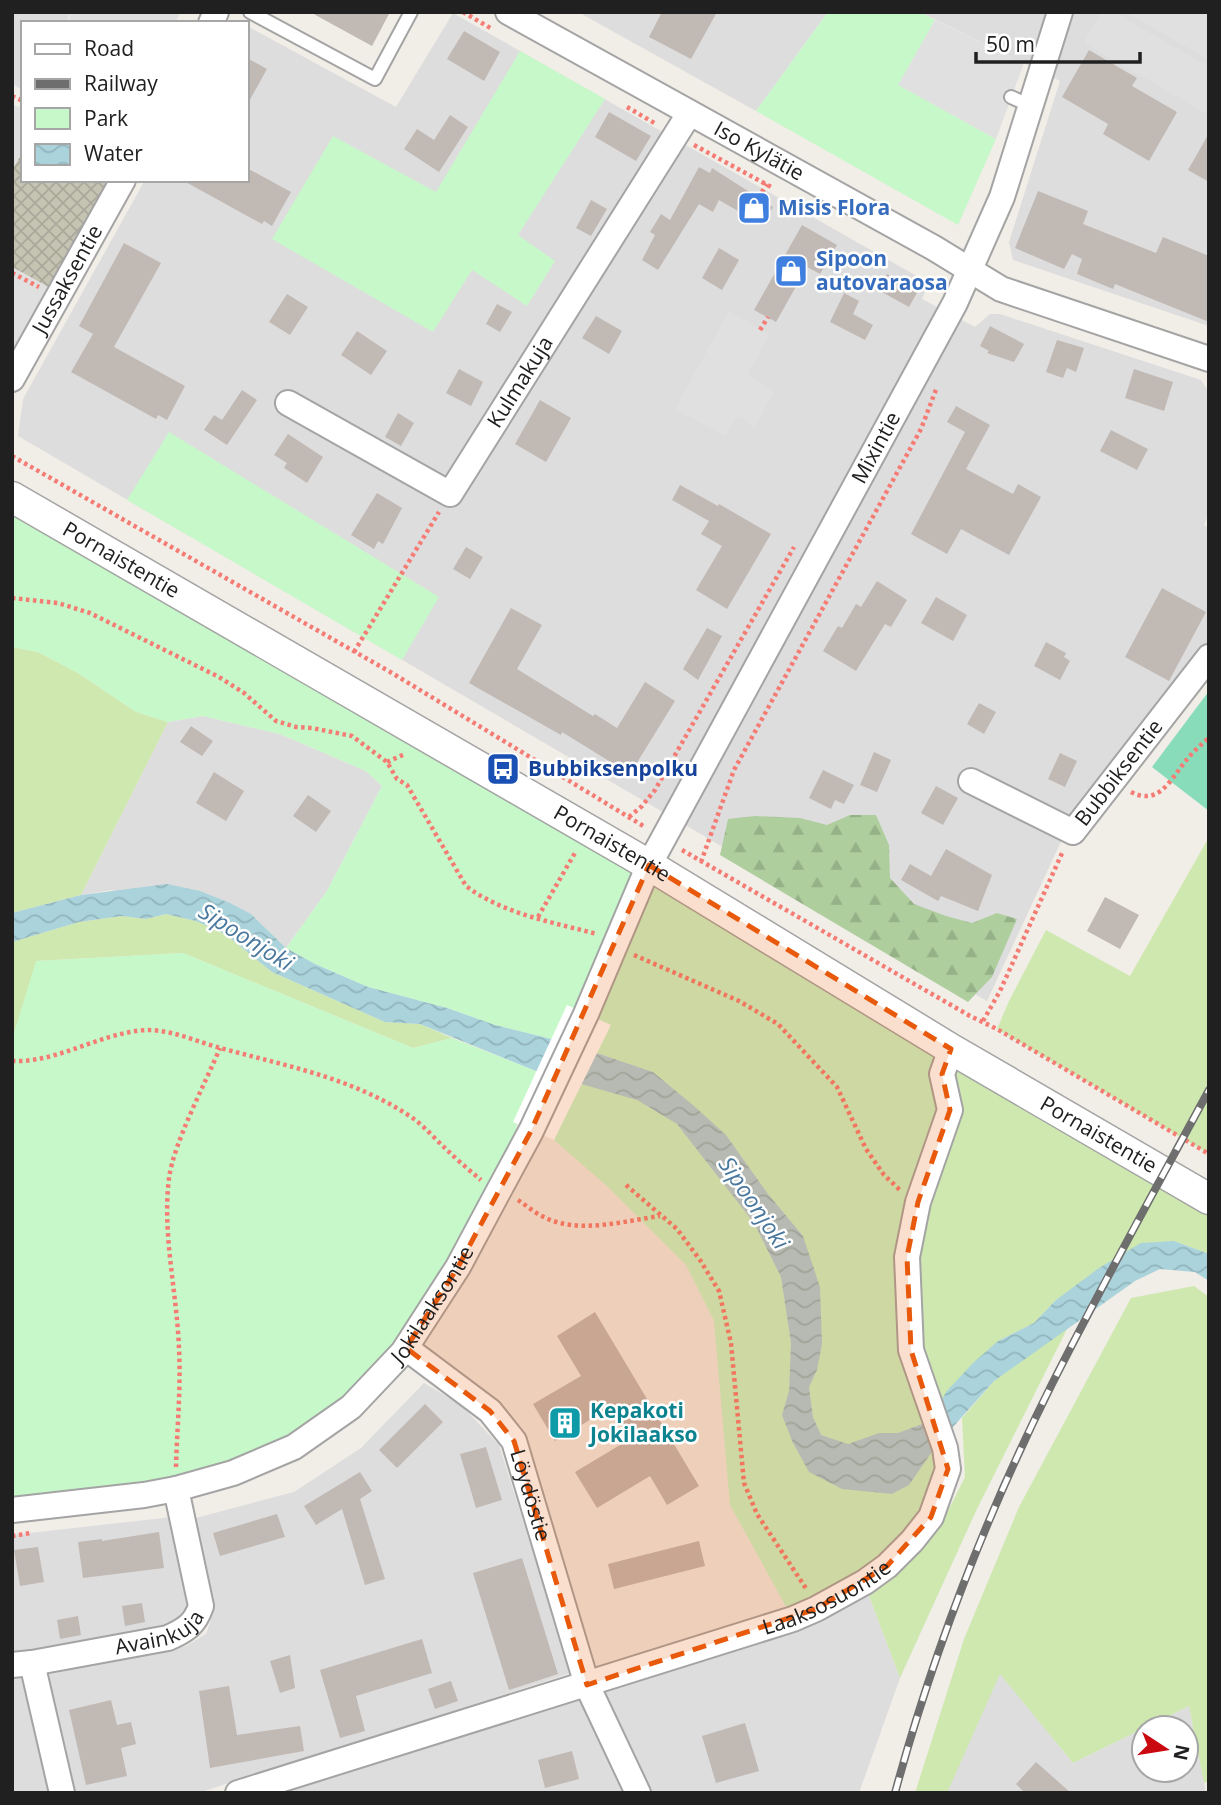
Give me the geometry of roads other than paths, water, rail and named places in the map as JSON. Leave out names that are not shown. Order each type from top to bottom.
[{"type":"street","name":"Iso Kylätie","points":[[508,12],[934,248],[1001,289],[1209,359]]},
{"type":"street","name":"Mixintie","points":[[649,865],[970,271],[1002,197],[1021,101],[1060,12]]},
{"type":"street","name":"Kulmakuja","points":[[288,403],[450,494],[689,114]]},
{"type":"street","name":"Jussaksentie","points":[[12,379],[122,182]]},
{"type":"street","name":"Pornaistentie","points":[[12,497],[649,865],[951,1049],[1209,1199]]},
{"type":"street","name":"Bubbiksentie","points":[[971,781],[1073,832],[1209,657]]},
{"type":"street","name":"Jokilaaksontie","points":[[12,1510],[170,1481],[233,1473],[295,1447],[351,1407],[405,1349],[458,1267],[531,1131],[616,948],[649,865]]},
{"type":"street","name":"Laaksosuontie","points":[[238,1793],[757,1631],[816,1609],[865,1582],[887,1566],[912,1541],[931,1517],[948,1469],[945,1448],[911,1350],[907,1257],[918,1202],[950,1110],[942,1074],[951,1049]]},
{"type":"street","name":"Löydöstie","points":[[405,1349],[489,1410],[514,1441],[587,1685],[638,1793]]},
{"type":"street","name":"Avainkuja","points":[[62,1793],[22,1664],[168,1638],[185,1631],[196,1620],[201,1606],[170,1481]]},
{"type":"lane","points":[[250,12],[374,79],[411,12]]},
{"type":"water","name":"Sipoonjoki","points":[[167,884],[200,891],[230,903],[251,914],[286,948],[368,987],[447,1008],[495,1025],[567,1043],[653,1072],[694,1106],[726,1135],[768,1194],[803,1236],[820,1287],[822,1344],[817,1370],[809,1387],[813,1417],[821,1435],[848,1444],[879,1433],[898,1433],[922,1424],[939,1405],[946,1392],[998,1341],[1034,1323],[1056,1300],[1099,1268],[1141,1243],[1174,1241],[1209,1254],[1209,1281],[1195,1272],[1160,1269],[1135,1281],[994,1381],[936,1446],[909,1485],[892,1494],[842,1489],[809,1472],[782,1415],[789,1391],[791,1343],[781,1277],[754,1223],[677,1124],[637,1100],[536,1071],[420,1024],[385,1022],[272,972],[225,934],[196,921],[166,914],[146,919],[122,916],[79,922],[12,942],[12,913],[81,895]]},
{"type":"railway","points":[[895,1793],[944,1636],[1005,1483],[1071,1347],[1209,1090]]},
{"type":"place","name":"Misis Flora","points":[[754,208]]},
{"type":"place","name":"Sipoon autovaraosa","points":[[791,271]]},
{"type":"place","name":"Bubbiksenpolku","points":[[503,769]]},
{"type":"place","name":"Kepakoti Jokilaakso","points":[[565,1423]]}]
